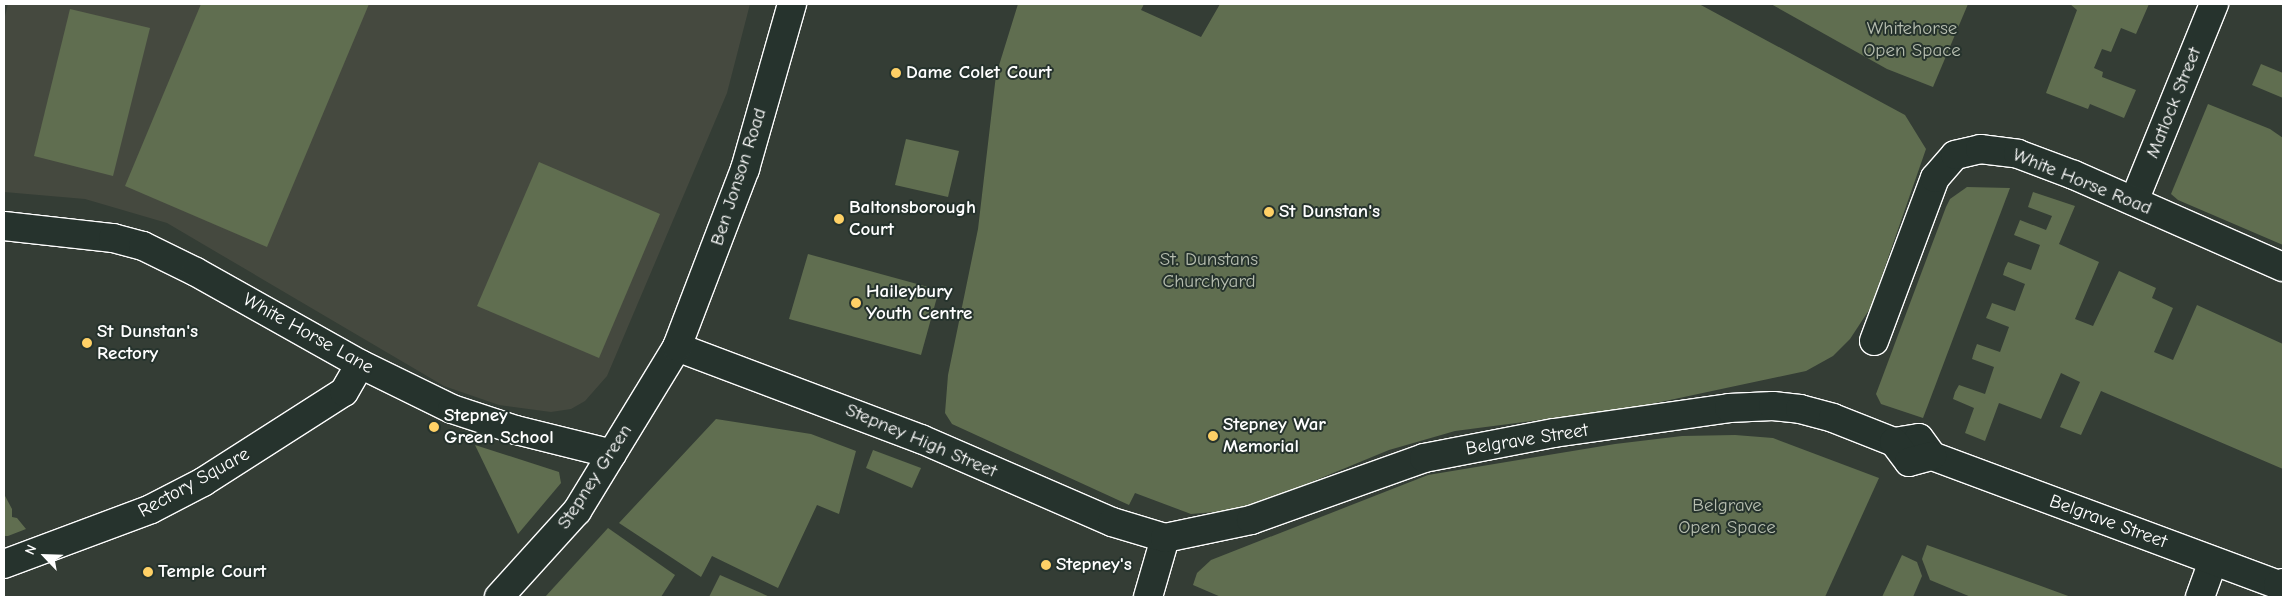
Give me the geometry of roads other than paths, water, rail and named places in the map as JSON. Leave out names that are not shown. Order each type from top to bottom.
[{"type":"main road","name":"Ben Jonson Road","points":[[677,347],[745,169],[792,4]]},
{"type":"main road","name":"Matlock Street","points":[[2134,201],[2214,4]]},
{"type":"main road","name":"White Horse Road","points":[[1874,341],[1935,178],[1954,155],[1980,148],[2003,150],[2074,175],[2283,267]]},
{"type":"main road","name":"White Horse Lane","points":[[4,226],[113,238],[143,246],[196,272],[360,364],[468,415],[612,454]]},
{"type":"main road","name":"Stepney Green","points":[[499,597],[577,511],[677,347]]},
{"type":"main road","name":"Stepney High Street","points":[[677,347],[921,439],[1119,525],[1165,538]]},
{"type":"main road","name":"Rectory Square","points":[[4,564],[142,512],[203,482],[344,392],[360,364]]},
{"type":"main road","name":"Belgrave Street","points":[[1165,538],[1251,520],[1424,458],[1554,433],[1754,405],[1800,409],[1894,442],[1915,437],[1923,439],[1932,456],[2282,585]]},
{"type":"main road","points":[[1149,597],[1165,538]]},
{"type":"main road","points":[[2200,597],[2213,560]]},
{"type":"place","name":"Dame Colet Court","points":[[896,73]]},
{"type":"place","name":"St Dunstan's","points":[[1269,212]]},
{"type":"place","name":"Baltonsborough Court","points":[[839,219]]},
{"type":"place","name":"Haileybury Youth Centre","points":[[856,303]]},
{"type":"place","name":"St Dunstan's Rectory","points":[[87,343]]},
{"type":"place","name":"Stepney Green School","points":[[434,427]]},
{"type":"place","name":"Stepney War Memorial","points":[[1213,436]]},
{"type":"place","name":"Stepney's","points":[[1046,565]]},
{"type":"place","name":"Temple Court","points":[[148,572]]},
{"type":"park label","name":"Whitehorse Open Space","points":[[1912,40]]},
{"type":"park label","name":"St. Dunstans Churchyard","points":[[1209,271]]},
{"type":"park label","name":"Belgrave Open Space","points":[[1727,517]]}]
